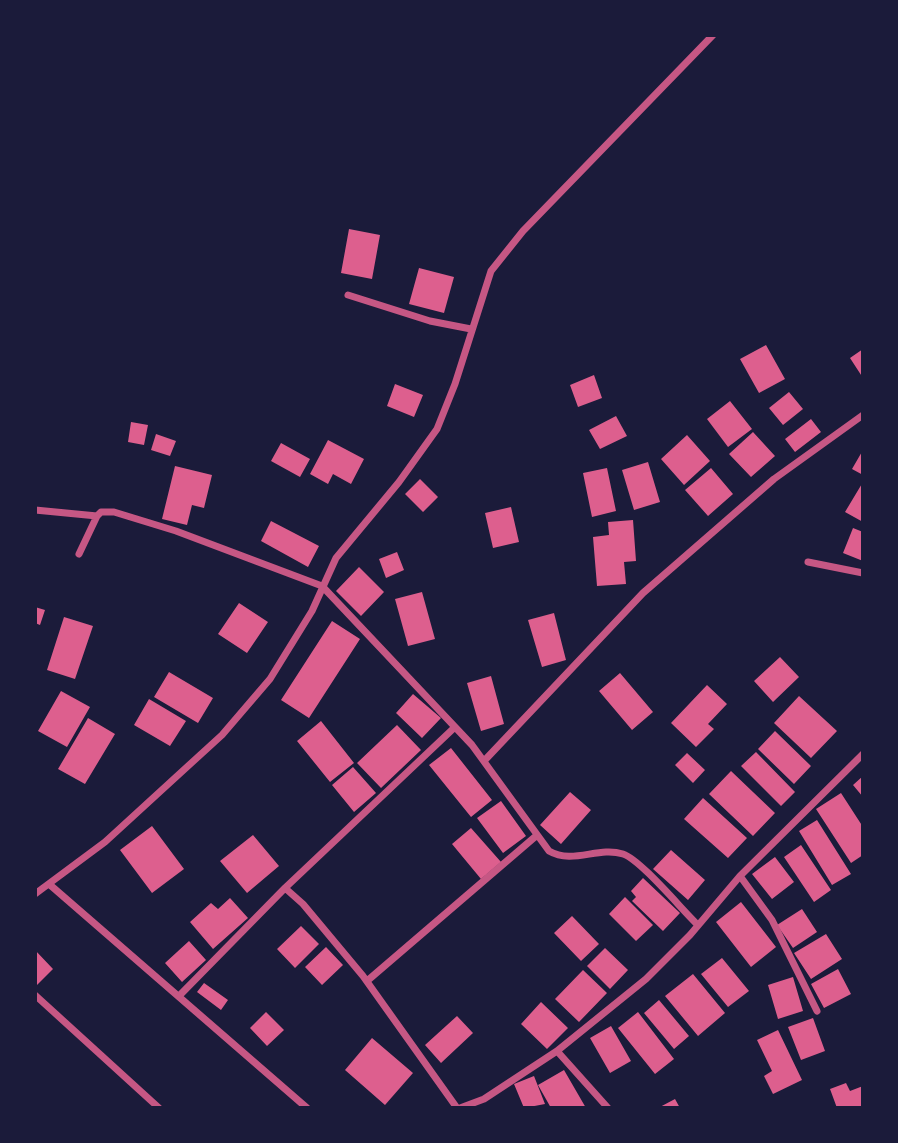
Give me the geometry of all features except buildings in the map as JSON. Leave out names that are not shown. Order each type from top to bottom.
[{"type":"street","points":[[35,894],[105,842],[222,734],[270,679],[312,611],[336,558],[389,495],[432,437],[449,402],[491,271],[508,248],[713,35]]},
{"type":"street","points":[[348,295],[430,321],[471,329]]},
{"type":"street","points":[[484,761],[643,593],[774,480],[863,415]]},
{"type":"street","points":[[35,510],[97,516]]},
{"type":"street","points":[[79,554],[97,516],[101,512],[114,512],[176,531],[322,586],[455,727],[484,761],[536,836],[559,857],[600,853],[627,856],[698,925]]},
{"type":"street","points":[[808,562],[863,573]]},
{"type":"street","points":[[179,996],[285,888],[455,727]]},
{"type":"street","points":[[285,888],[303,905],[366,981],[458,1108],[484,1100],[556,1051],[646,979],[740,876],[863,754]]},
{"type":"street","points":[[366,981],[536,836]]},
{"type":"street","points":[[740,876],[772,920],[817,1011]]},
{"type":"street","points":[[49,884],[307,1108]]},
{"type":"street","points":[[35,995],[159,1108]]},
{"type":"street","points":[[556,1051],[608,1108]]}]
